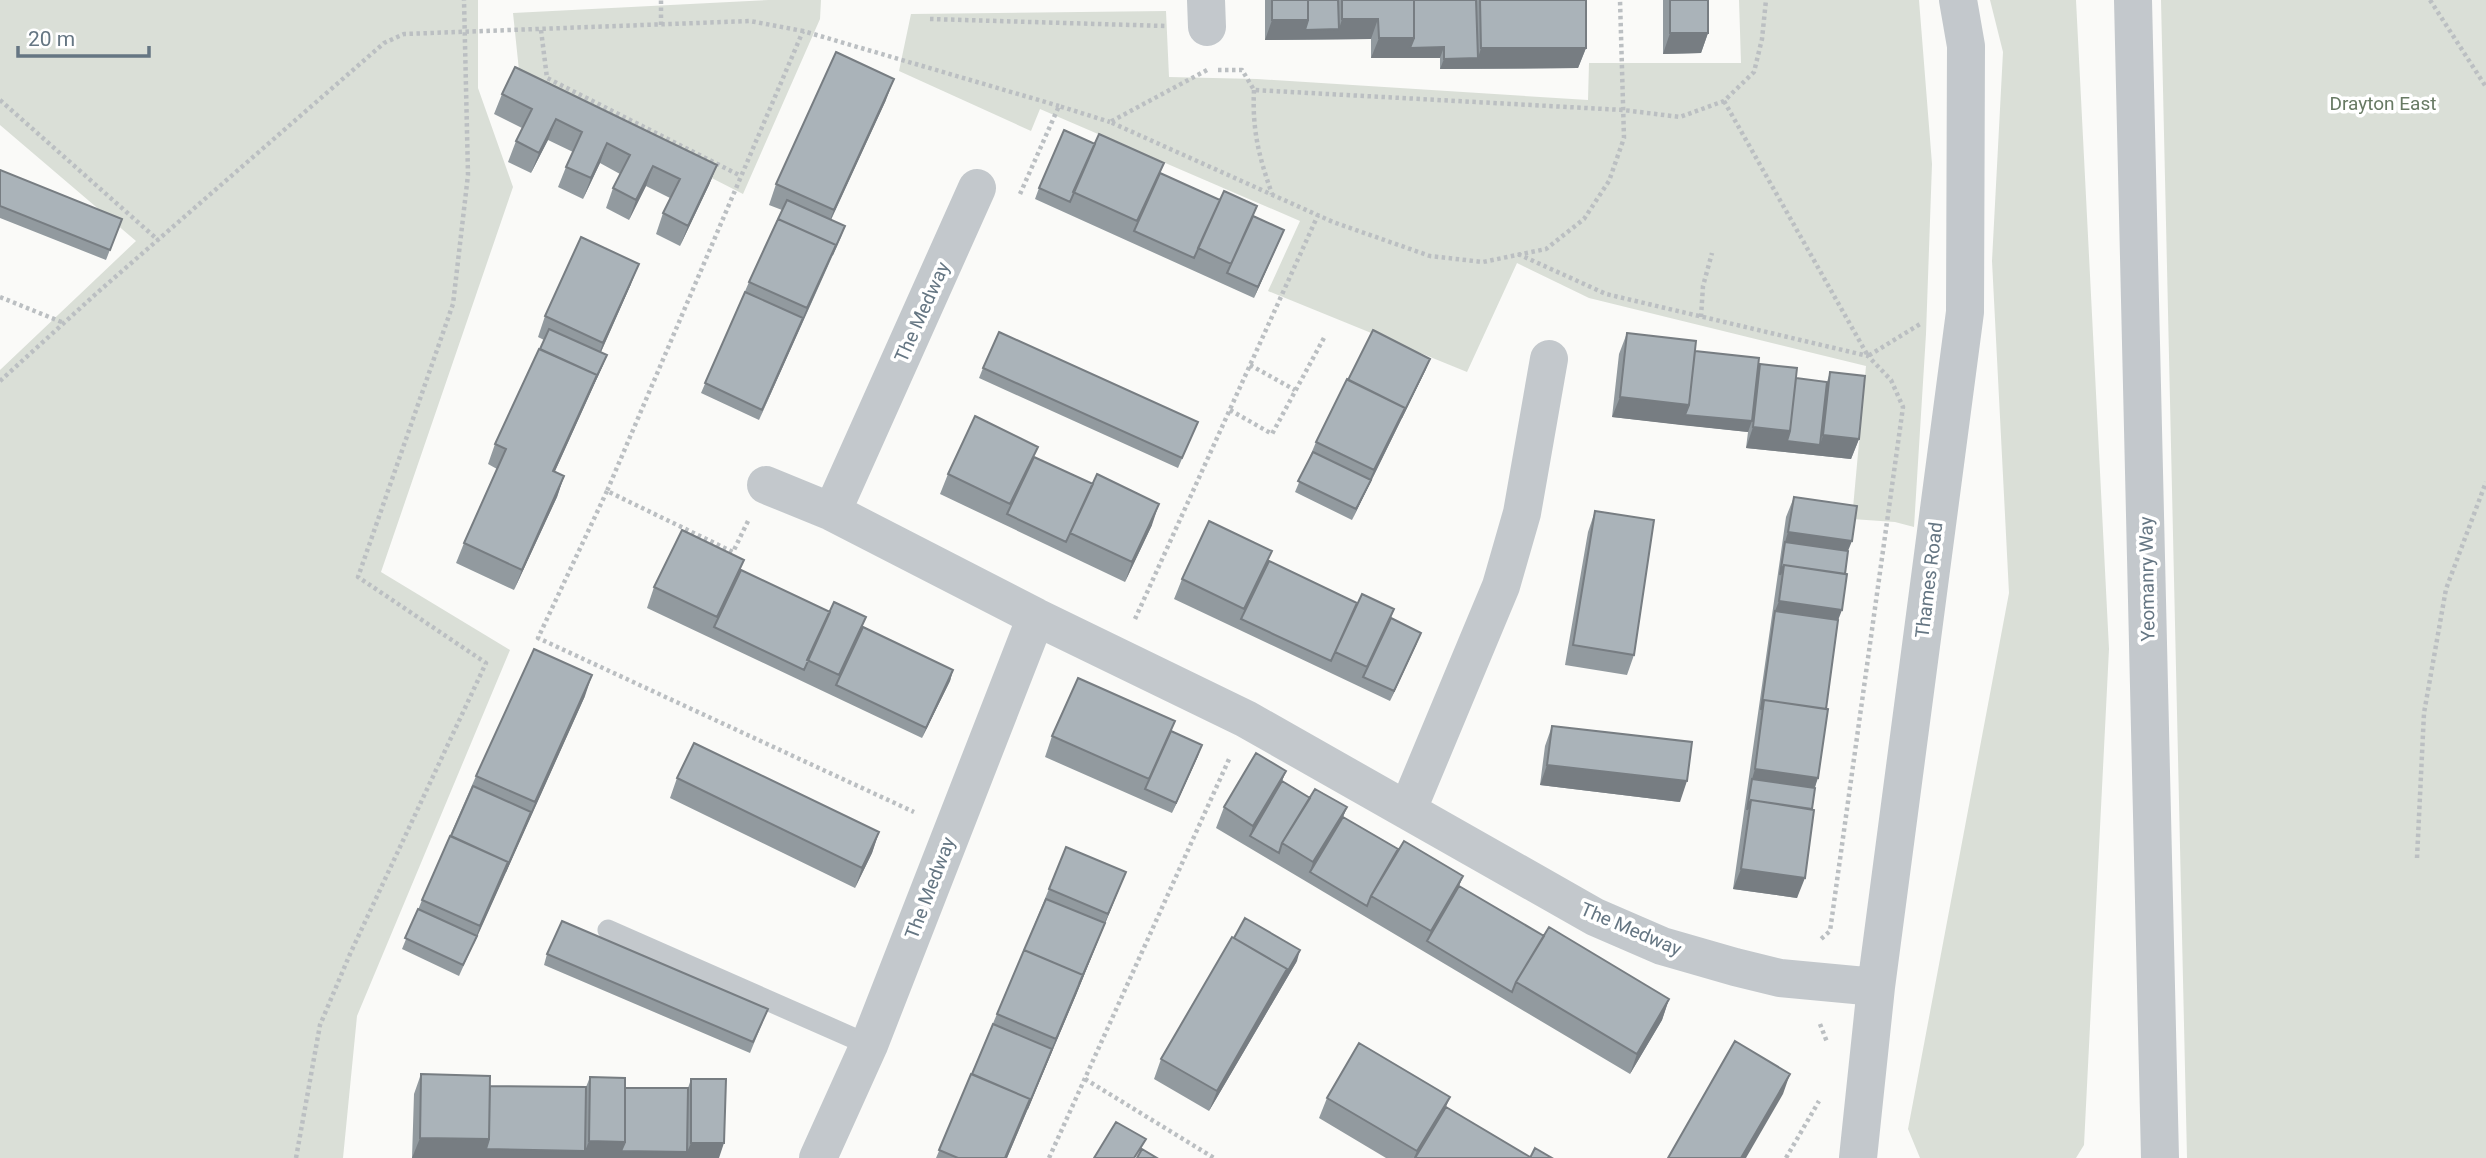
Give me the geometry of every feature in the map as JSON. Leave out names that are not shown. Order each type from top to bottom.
[{"type":"street","name":"Thames Road","points":[[1858,1158],[1876,987],[1965,312],[1966,46],[1958,0]]},
{"type":"street","name":"Yeomanry Way","points":[[2133,0],[2160,1158]]},
{"type":"street","name":"The Medway","points":[[832,512],[976,188]]},
{"type":"street","points":[[1408,809],[1501,586],[1522,513],[1549,359]]},
{"type":"street","name":"The Medway","points":[[766,485],[832,512],[1036,617],[1247,719],[1595,917],[1662,946],[1780,978],[1876,987]]},
{"type":"street","name":"The Medway","points":[[818,1158],[869,1045],[1036,617]]},
{"type":"lane","points":[[608,930],[869,1045]]},
{"type":"path","points":[[296,1158],[320,1025],[350,954],[486,663],[358,577],[453,304],[468,175],[464,0]]},
{"type":"path","points":[[661,0],[661,25]]},
{"type":"path","points":[[0,381],[384,43],[404,34],[750,21],[803,31],[1110,122],[1318,215],[1430,256],[1483,262],[1546,249],[1584,219],[1609,181],[1624,138],[1620,0]]},
{"type":"path","points":[[1254,90],[1623,110],[1680,117],[1724,101],[1754,72],[1762,38],[1766,0]]},
{"type":"path","points":[[2430,0],[2486,87]]},
{"type":"path","points":[[930,19],[1207,14],[1208,69]]},
{"type":"path","points":[[541,30],[547,78],[741,176]]},
{"type":"path","points":[[803,31],[607,491],[538,638],[953,830]]},
{"type":"path","points":[[1110,122],[1208,69],[1242,70],[1254,90],[1252,120],[1262,166],[1272,194]]},
{"type":"path","points":[[0,100],[158,240]]},
{"type":"path","points":[[1724,101],[1868,356],[1891,380],[1903,407],[1830,931],[1780,978],[1817,1017],[1829,1048]]},
{"type":"path","points":[[976,188],[1013,208],[1059,106]]},
{"type":"path","points":[[1118,657],[1318,215]]},
{"type":"path","points":[[1701,317],[1703,286],[1712,253]]},
{"type":"path","points":[[1518,254],[1606,294],[1868,356],[1921,324]]},
{"type":"path","points":[[0,298],[64,323]]},
{"type":"path","points":[[1230,410],[1272,434],[1325,336]]},
{"type":"path","points":[[1250,365],[1295,390]]},
{"type":"path","points":[[2417,858],[2424,713],[2446,589],[2486,482]]},
{"type":"path","points":[[607,491],[733,552],[766,485]]},
{"type":"path","points":[[1049,1158],[1247,719]]},
{"type":"path","points":[[1085,1079],[1214,1158]]},
{"type":"path","points":[[1786,1158],[1825,1092]]},
{"type":"green space","points":[[0,0],[478,0],[478,88],[513,187],[381,572],[510,650],[357,1016],[343,1158],[0,1158],[0,370],[136,241],[0,125]]},
{"type":"green space","points":[[769,0],[821,0],[820,19],[743,194],[520,80],[513,13]]},
{"type":"green space","points":[[1739,0],[1919,0],[1932,164],[1926,334],[1914,527],[1895,522],[1852,519],[1866,366],[1589,298],[1517,263],[1467,372],[1268,291],[1300,221],[1040,109],[1031,131],[899,71],[911,14],[1166,11],[1169,77],[1257,79],[1588,100],[1589,63],[1741,63]]},
{"type":"green space","points":[[1990,0],[2076,0],[2109,649],[2084,1145],[2076,1158],[1920,1158],[1908,1129],[2009,593],[1992,261],[2003,52]]},
{"type":"green space","name":"Drayton East","points":[[2161,0],[2486,0],[2486,1158],[2187,1158]]},
{"type":"building","points":[[1272,0],[1308,0],[1308,20],[1272,20]]},
{"type":"building","points":[[1308,0],[1338,0],[1339,29],[1305,30]]},
{"type":"building","points":[[1342,0],[1414,0],[1414,38],[1379,38],[1378,19],[1342,19]]},
{"type":"building","points":[[1414,0],[1476,0],[1478,58],[1444,59],[1444,47],[1410,48],[1414,38]]},
{"type":"building","points":[[1480,0],[1586,0],[1586,48],[1481,48]]},
{"type":"building","points":[[1670,0],[1708,0],[1708,33],[1670,33]]},
{"type":"building","points":[[836,52],[894,79],[834,210],[776,184]]},
{"type":"building","points":[[515,67],[717,165],[688,226],[663,213],[680,179],[653,166],[636,200],[613,188],[630,155],[607,143],[591,178],[566,167],[582,132],[556,119],[539,153],[516,141],[532,109],[502,94]]},
{"type":"building","points":[[1064,130],[1095,144],[1070,202],[1039,188]]},
{"type":"building","points":[[1099,134],[1164,163],[1137,221],[1073,192]]},
{"type":"building","points":[[0,170],[122,219],[110,250],[0,206]]},
{"type":"building","points":[[1160,173],[1220,200],[1194,258],[1134,231]]},
{"type":"building","points":[[1224,191],[1257,206],[1231,264],[1198,248]]},
{"type":"building","points":[[787,200],[845,226],[832,255],[836,245],[778,219]]},
{"type":"building","points":[[1253,216],[1284,230],[1258,287],[1227,273]]},
{"type":"building","points":[[778,219],[836,245],[807,308],[749,282]]},
{"type":"building","points":[[581,237],[639,264],[603,343],[545,316]]},
{"type":"building","points":[[745,292],[803,318],[762,410],[705,383]]},
{"type":"building","points":[[549,329],[607,355],[593,384],[597,375],[540,349]]},
{"type":"building","points":[[1373,330],[1430,359],[1401,418],[1405,408],[1348,380]]},
{"type":"building","points":[[999,332],[1198,422],[1182,458],[983,368]]},
{"type":"building","points":[[1627,333],[1696,341],[1689,405],[1620,397]]},
{"type":"building","points":[[539,349],[597,375],[553,471],[564,476],[522,570],[464,543],[506,449],[495,444]]},
{"type":"building","points":[[1695,351],[1759,358],[1752,421],[1685,415],[1689,405]]},
{"type":"building","points":[[1760,364],[1797,368],[1790,431],[1753,427]]},
{"type":"building","points":[[1830,372],[1865,376],[1859,439],[1823,435]]},
{"type":"building","points":[[1796,378],[1827,382],[1820,445],[1787,441]]},
{"type":"building","points":[[1347,379],[1405,408],[1374,470],[1316,442]]},
{"type":"building","points":[[975,416],[1038,447],[1010,504],[948,474]]},
{"type":"building","points":[[1313,452],[1371,480],[1356,509],[1298,481]]},
{"type":"building","points":[[1034,457],[1093,484],[1066,542],[1007,514]]},
{"type":"building","points":[[1097,474],[1159,504],[1132,562],[1070,533]]},
{"type":"building","points":[[1794,497],[1857,506],[1852,541],[1788,532]]},
{"type":"building","points":[[1595,511],[1654,520],[1634,655],[1573,645]]},
{"type":"building","points":[[1209,521],[1272,551],[1244,609],[1182,579]]},
{"type":"building","points":[[682,530],[744,560],[717,617],[654,587]]},
{"type":"building","points":[[1785,542],[1848,551],[1845,574],[1784,565],[1780,575]]},
{"type":"building","points":[[1269,561],[1357,603],[1331,661],[1241,619]]},
{"type":"building","points":[[1784,565],[1847,574],[1842,610],[1779,601]]},
{"type":"building","points":[[741,570],[830,612],[804,670],[714,627]]},
{"type":"building","points":[[1362,594],[1394,609],[1367,667],[1335,652]]},
{"type":"building","points":[[834,602],[866,617],[839,675],[807,660]]},
{"type":"building","points":[[1775,611],[1838,620],[1826,709],[1764,700],[1761,710]]},
{"type":"building","points":[[1391,618],[1421,633],[1394,691],[1363,677]]},
{"type":"building","points":[[863,627],[953,670],[926,728],[836,685]]},
{"type":"building","points":[[534,649],[592,675],[535,802],[476,776]]},
{"type":"building","points":[[1078,678],[1175,721],[1149,779],[1052,736]]},
{"type":"building","points":[[1764,700],[1828,709],[1818,778],[1755,769]]},
{"type":"building","points":[[1552,726],[1692,742],[1687,781],[1547,765]]},
{"type":"building","points":[[1171,731],[1202,745],[1176,803],[1145,789]]},
{"type":"building","points":[[694,743],[879,832],[862,868],[677,778]]},
{"type":"building","points":[[1256,753],[1286,771],[1253,826],[1224,807]]},
{"type":"building","points":[[1752,779],[1815,788],[1812,809],[1751,800],[1747,810]]},
{"type":"building","points":[[1282,781],[1310,798],[1282,843],[1279,853],[1250,836]]},
{"type":"building","points":[[473,786],[531,812],[505,872],[508,862],[451,836]]},
{"type":"building","points":[[1315,789],[1347,807],[1313,862],[1282,843]]},
{"type":"building","points":[[1751,800],[1814,810],[1805,878],[1741,869]]},
{"type":"building","points":[[1343,817],[1398,849],[1367,906],[1310,872]]},
{"type":"building","points":[[450,836],[508,862],[480,926],[422,900]]},
{"type":"building","points":[[1404,841],[1463,876],[1431,931],[1371,896]]},
{"type":"building","points":[[1066,847],[1126,872],[1108,914],[1049,889]]},
{"type":"building","points":[[1459,886],[1544,936],[1512,992],[1427,941]]},
{"type":"building","points":[[1046,899],[1105,923],[1083,975],[1024,950]]},
{"type":"building","points":[[418,909],[477,936],[463,965],[405,938]]},
{"type":"building","points":[[1245,918],[1300,950],[1283,979],[1287,969],[1234,938]]},
{"type":"building","points":[[562,921],[768,1009],[753,1042],[547,954]]},
{"type":"building","points":[[1549,927],[1669,999],[1637,1054],[1516,982]]},
{"type":"building","points":[[1232,937],[1287,969],[1217,1091],[1161,1059]]},
{"type":"building","points":[[1024,950],[1083,975],[1056,1039],[997,1014]]},
{"type":"building","points":[[993,1024],[1052,1049],[1027,1109],[1030,1099],[972,1074]]},
{"type":"building","points":[[1735,1041],[1790,1074],[1741,1158],[1668,1158]]},
{"type":"building","points":[[1359,1043],[1450,1097],[1417,1151],[1327,1098]]},
{"type":"building","points":[[421,1074],[490,1076],[489,1139],[420,1138]]},
{"type":"building","points":[[971,1074],[1030,1099],[1005,1158],[958,1158],[939,1150]]},
{"type":"building","points":[[590,1077],[625,1078],[625,1142],[589,1141]]},
{"type":"building","points":[[691,1079],[726,1079],[724,1143],[691,1143]]},
{"type":"building","points":[[490,1086],[586,1087],[585,1151],[486,1149],[489,1139]]},
{"type":"building","points":[[625,1088],[688,1088],[687,1152],[621,1151],[625,1142]]},
{"type":"building","points":[[1446,1107],[1530,1157],[1530,1158],[1415,1158]]},
{"type":"building","points":[[1116,1122],[1146,1139],[1134,1158],[1094,1158]]},
{"type":"building","points":[[1535,1148],[1552,1158],[1530,1158]]},
{"type":"building","points":[[1142,1149],[1157,1158],[1137,1158]]}]
